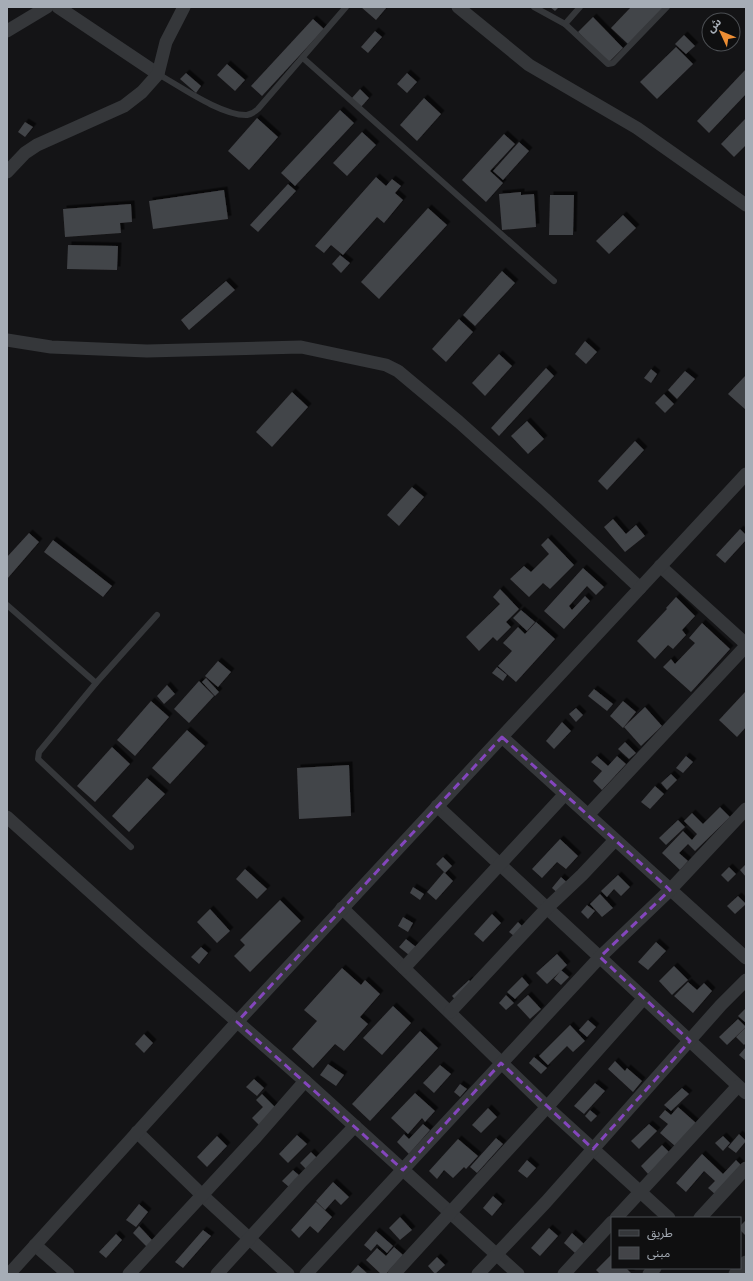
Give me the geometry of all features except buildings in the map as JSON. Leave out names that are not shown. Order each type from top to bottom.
[{"type":"street","points":[[7,31],[47,7]]},
{"type":"street","points":[[58,7],[158,74]]},
{"type":"street","points":[[7,172],[25,153],[37,145],[124,106],[142,92],[158,74],[166,42],[184,7]]},
{"type":"street","points":[[458,7],[529,65],[637,128],[746,205]]},
{"type":"street","points":[[7,340],[51,347],[147,351],[301,347],[386,365],[398,372],[459,422],[546,500],[640,588]]},
{"type":"street","points":[[9,1274],[236,1022],[746,474]]},
{"type":"street","points":[[588,815],[746,645],[660,566]]},
{"type":"street","points":[[502,737],[746,958]]},
{"type":"street","points":[[404,968],[565,794]]},
{"type":"street","points":[[438,806],[742,1089],[617,1217]]},
{"type":"street","points":[[306,1274],[600,957],[670,890],[746,809]]},
{"type":"street","points":[[7,816],[236,1022],[305,1081],[518,1274]]},
{"type":"street","points":[[450,1012],[547,908],[582,875],[615,840]]},
{"type":"street","points":[[342,908],[547,1107],[668,1217]]},
{"type":"street","points":[[478,1274],[546,1202],[746,980]]},
{"type":"street","points":[[394,1274],[547,1107],[644,998]]},
{"type":"street","points":[[129,1274],[305,1081]]},
{"type":"street","points":[[217,1274],[355,1126]]},
{"type":"street","points":[[137,1132],[202,1195],[288,1274]]},
{"type":"street","points":[[701,1217],[746,1168]]},
{"type":"street","points":[[564,1274],[611,1223]]},
{"type":"street","points":[[35,1245],[68,1274]]},
{"type":"lane","points":[[158,74],[222,110],[246,115],[252,114],[258,110],[346,7]]},
{"type":"lane","points":[[534,7],[565,24],[608,64],[613,62],[667,7]]},
{"type":"lane","points":[[565,24],[580,7]]},
{"type":"lane","points":[[303,58],[554,281]]},
{"type":"lane","points":[[7,605],[96,683]]},
{"type":"lane","points":[[131,847],[38,759],[39,752],[96,683],[157,615]]},
{"type":"highlighted area","points":[[502,737],[670,890],[600,957],[690,1041],[593,1149],[501,1063],[403,1170],[237,1022]]}]
